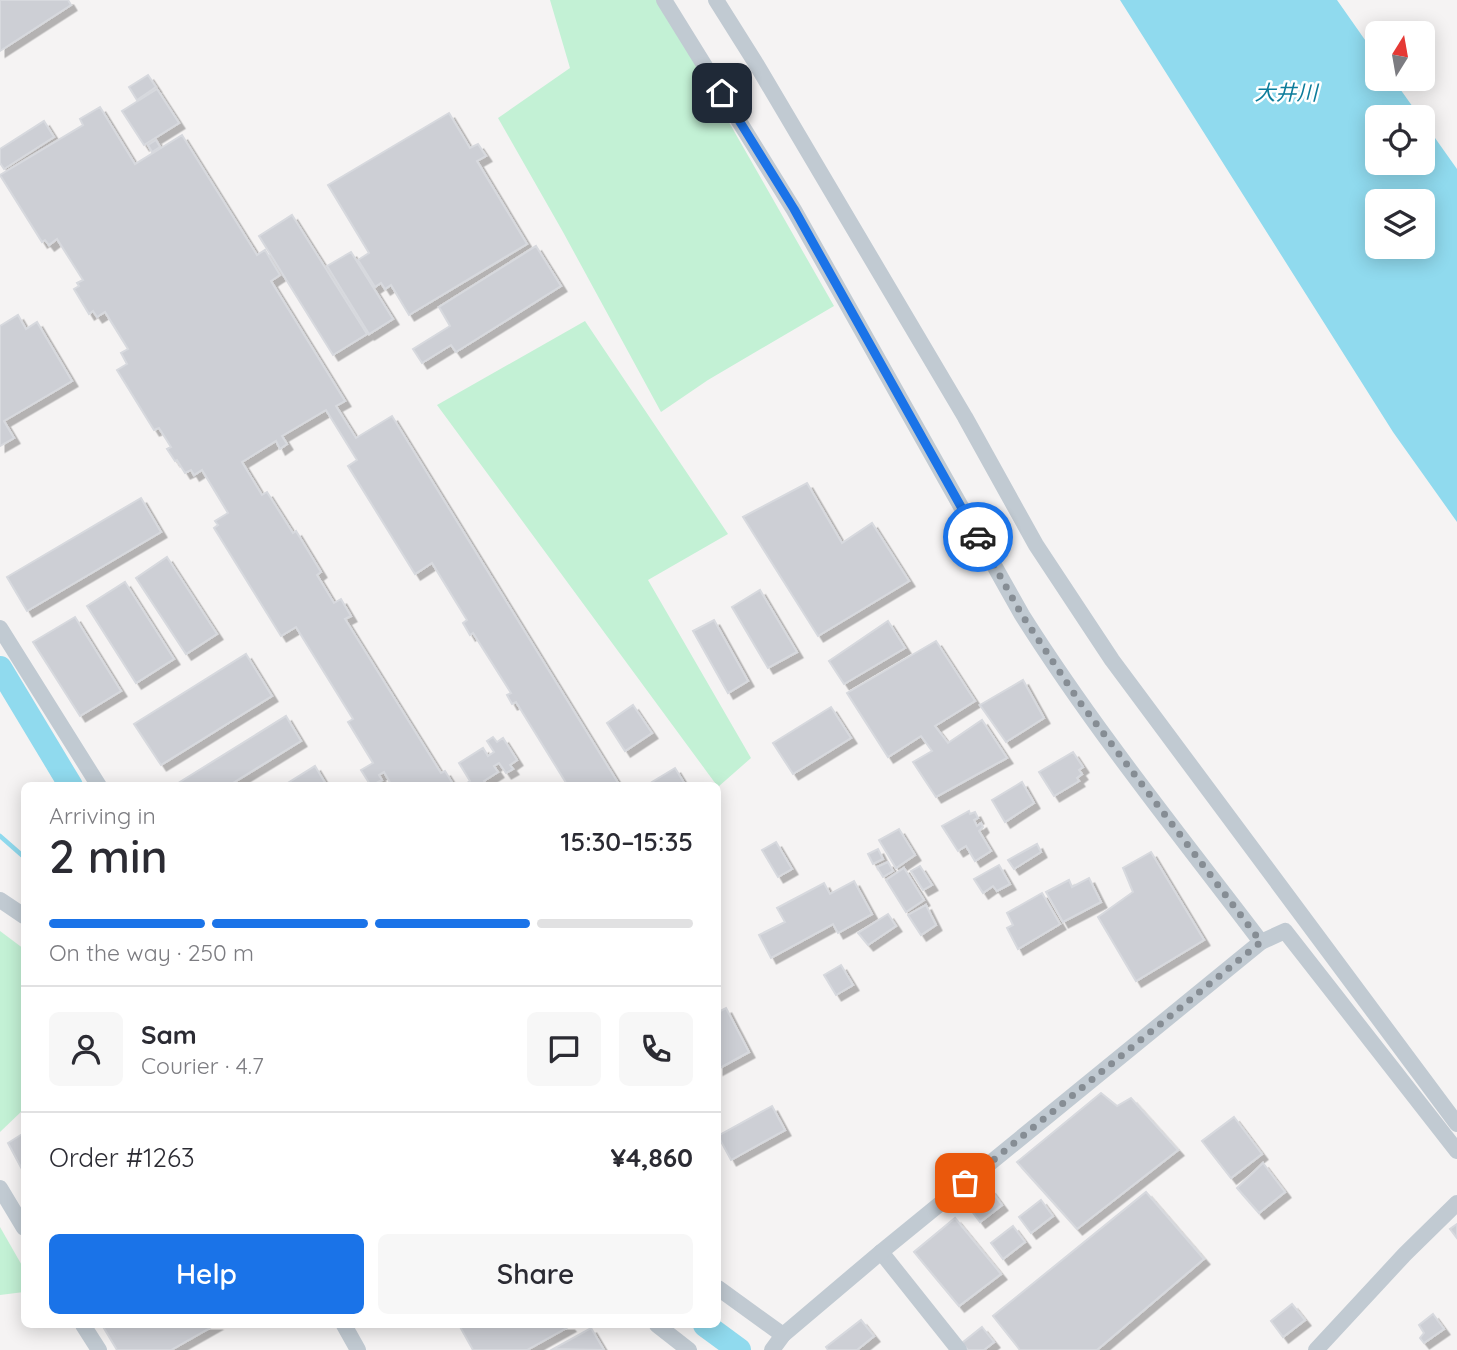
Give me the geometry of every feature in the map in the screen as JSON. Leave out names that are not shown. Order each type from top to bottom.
[{"type":"street","points":[[664,0],[794,209],[1040,644],[1079,701],[1261,942]]},
{"type":"street","points":[[716,0],[965,417],[1036,545],[1112,660],[1457,1124]]},
{"type":"street","points":[[0,628],[5,648],[96,782]]},
{"type":"street","points":[[0,900],[21,914]]},
{"type":"street","points":[[772,1350],[783,1335],[881,1252],[1261,942],[1285,931],[1457,1152]]},
{"type":"street","points":[[0,1188],[21,1223]]},
{"type":"street","points":[[1316,1350],[1405,1254],[1457,1203]]},
{"type":"street","points":[[881,1252],[959,1350]]},
{"type":"street","points":[[721,1290],[783,1335]]},
{"type":"street","points":[[85,1328],[99,1350]]},
{"type":"street","points":[[346,1328],[358,1350]]},
{"type":"street","points":[[661,1328],[689,1350]]},
{"type":"green space","points":[[550,0],[659,0],[834,306],[708,380],[661,412],[498,118],[570,68]]},
{"type":"green space","points":[[585,321],[728,534],[648,580],[751,758],[721,784],[721,782],[714,782],[437,405]]},
{"type":"green space","points":[[0,931],[21,947],[21,1112],[0,1132]]},
{"type":"green space","points":[[0,1227],[21,1264],[21,1292],[0,1295]]},
{"type":"water","name":"大井川","points":[[1120,0],[1337,0],[1365,40],[1365,91],[1402,91],[1411,105],[1365,105],[1365,175],[1435,175],[1435,138],[1457,169],[1457,522],[1393,432]]},
{"type":"building","points":[[0,0],[68,0],[71,5],[0,51]]},
{"type":"building","points":[[148,75],[156,87],[137,100],[129,87]]},
{"type":"building","points":[[157,89],[179,123],[144,145],[122,111]]},
{"type":"building","points":[[100,107],[135,164],[182,135],[257,255],[265,250],[280,275],[271,281],[345,401],[336,406],[356,438],[392,416],[618,782],[566,782],[516,702],[512,704],[507,695],[511,693],[473,633],[470,635],[463,623],[467,620],[432,563],[415,574],[348,466],[357,460],[326,410],[282,436],[287,444],[280,449],[276,441],[242,462],[262,495],[267,492],[293,533],[296,531],[321,572],[317,575],[334,603],[341,599],[351,616],[345,619],[441,773],[445,771],[452,782],[390,782],[384,772],[379,775],[382,780],[368,782],[361,770],[373,763],[348,722],[353,719],[296,627],[281,636],[214,528],[218,525],[215,521],[228,513],[202,470],[194,475],[191,470],[185,473],[177,460],[175,461],[167,449],[171,447],[159,428],[154,430],[117,370],[127,364],[121,353],[128,349],[105,312],[97,317],[93,311],[89,314],[74,289],[79,286],[77,283],[83,280],[57,239],[49,245],[45,240],[42,242],[0,175],[83,125],[80,119]]},
{"type":"building","points":[[449,113],[470,148],[478,144],[486,156],[477,161],[527,244],[409,315],[391,285],[385,289],[381,283],[375,287],[358,260],[369,253],[328,185]]},
{"type":"building","points":[[44,121],[54,137],[4,169],[0,163],[0,149]]},
{"type":"building","points":[[156,140],[160,147],[152,152],[148,145]]},
{"type":"building","points":[[292,215],[367,334],[333,355],[259,236]]},
{"type":"building","points":[[536,246],[561,286],[456,352],[451,345],[422,363],[413,349],[450,326],[439,307]]},
{"type":"building","points":[[351,252],[393,319],[369,334],[327,266]]},
{"type":"building","points":[[18,315],[26,329],[37,322],[72,381],[4,421],[14,438],[0,446],[0,326]]},
{"type":"building","points":[[807,483],[842,543],[872,523],[909,581],[818,636],[743,517]]},
{"type":"building","points":[[141,498],[161,532],[27,611],[7,577]]},
{"type":"building","points":[[167,557],[217,634],[186,654],[136,578]]},
{"type":"building","points":[[125,582],[174,659],[136,683],[87,606]]},
{"type":"building","points":[[760,590],[797,652],[768,668],[732,607]]},
{"type":"building","points":[[75,617],[121,691],[80,716],[33,642]]},
{"type":"building","points":[[714,620],[748,681],[728,693],[693,631]]},
{"type":"building","points":[[888,621],[905,648],[844,684],[829,661]]},
{"type":"building","points":[[936,641],[975,701],[935,726],[948,743],[982,720],[1007,758],[936,797],[913,762],[932,751],[921,736],[888,757],[847,693]]},
{"type":"building","points":[[246,654],[272,696],[161,765],[134,724]]},
{"type":"building","points":[[1023,680],[1044,718],[1006,742],[980,705]]},
{"type":"building","points":[[633,705],[652,733],[625,751],[607,723]]},
{"type":"building","points":[[831,707],[851,738],[793,774],[773,743]]},
{"type":"building","points":[[286,716],[301,741],[234,782],[180,782]]},
{"type":"building","points":[[493,737],[497,742],[503,738],[517,760],[510,765],[513,769],[506,773],[499,763],[494,766],[498,772],[485,782],[468,782],[459,763],[483,748],[488,756],[494,752],[487,741]]},
{"type":"building","points":[[1073,752],[1083,767],[1079,770],[1082,774],[1077,778],[1079,781],[1054,796],[1039,772]]},
{"type":"building","points":[[315,766],[325,782],[289,782]]},
{"type":"building","points":[[675,768],[684,782],[652,782]]},
{"type":"building","points":[[1022,782],[1034,803],[1005,822],[992,800]]},
{"type":"building","points":[[969,811],[970,814],[975,812],[978,818],[974,820],[977,826],[981,823],[983,827],[979,831],[991,851],[975,861],[966,846],[958,851],[942,826]]},
{"type":"building","points":[[899,829],[915,855],[896,868],[879,840]]},
{"type":"building","points":[[776,842],[792,869],[778,877],[762,850]]},
{"type":"building","points":[[1037,844],[1041,852],[1014,869],[1008,860]]},
{"type":"building","points":[[878,849],[883,859],[873,864],[868,854]]},
{"type":"building","points":[[1151,852],[1204,940],[1136,981],[1098,917],[1133,892],[1123,868]]},
{"type":"building","points":[[888,862],[893,871],[883,877],[877,867]]},
{"type":"building","points":[[999,865],[1010,884],[997,891],[993,886],[983,893],[974,879]]},
{"type":"building","points":[[920,866],[932,885],[923,890],[911,871]]},
{"type":"building","points":[[904,868],[924,900],[906,912],[886,880]]},
{"type":"building","points":[[1089,878],[1101,902],[1063,922],[1046,892],[1069,880],[1072,887]]},
{"type":"building","points":[[854,881],[872,914],[838,933],[833,924],[771,958],[759,935],[785,922],[777,908],[824,883],[830,894]]},
{"type":"building","points":[[1042,893],[1060,924],[1018,949],[1007,928],[1013,925],[1007,913]]},
{"type":"building","points":[[926,905],[936,925],[921,935],[908,915]]},
{"type":"building","points":[[888,914],[896,926],[868,945],[858,933]]},
{"type":"building","points":[[841,965],[853,985],[836,995],[824,975]]},
{"type":"building","points":[[726,1008],[749,1052],[721,1067],[721,1010]]},
{"type":"building","points":[[1101,1093],[1117,1106],[1131,1098],[1178,1150],[1077,1229],[1017,1162]]},
{"type":"building","points":[[772,1106],[785,1130],[731,1160],[721,1142],[721,1134]]},
{"type":"building","points":[[1234,1117],[1262,1154],[1231,1178],[1202,1141]]},
{"type":"building","points":[[21,1135],[21,1167],[8,1143]]},
{"type":"building","points":[[1263,1163],[1285,1192],[1259,1213],[1237,1188]]},
{"type":"building","points":[[990,1189],[1002,1205],[980,1222],[968,1206]]},
{"type":"building","points":[[1146,1192],[1204,1259],[1097,1350],[1020,1350],[993,1316]]},
{"type":"building","points":[[1041,1200],[1053,1216],[1031,1233],[1019,1217]]},
{"type":"building","points":[[955,1218],[1001,1274],[959,1306],[914,1252]]},
{"type":"building","points":[[1457,1224],[1457,1238],[1450,1229]]},
{"type":"building","points":[[1013,1226],[1025,1242],[1003,1259],[991,1243]]},
{"type":"building","points":[[1292,1304],[1305,1320],[1283,1337],[1271,1321]]},
{"type":"building","points":[[1433,1314],[1444,1329],[1424,1343],[1420,1338],[1424,1333],[1419,1325]]},
{"type":"building","points":[[861,1320],[874,1336],[857,1350],[828,1350],[826,1347]]},
{"type":"building","points":[[982,1327],[994,1342],[984,1350],[968,1350],[962,1343]]},
{"type":"building","points":[[104,1328],[210,1328],[171,1350],[117,1350]]},
{"type":"building","points":[[461,1328],[566,1328],[527,1350],[473,1350]]},
{"type":"building","points":[[591,1328],[604,1350],[553,1349]]},
{"type":"waterway","points":[[0,668],[69,782]]},
{"type":"waterway","points":[[0,836],[21,854]]},
{"type":"waterway","points":[[709,1328],[739,1350]]},
{"type":"way so far","points":[[965,1183],[1261,942],[1079,701],[1022,615],[978,537]]},
{"type":"route","points":[[722,93],[794,209],[978,537]]}]
